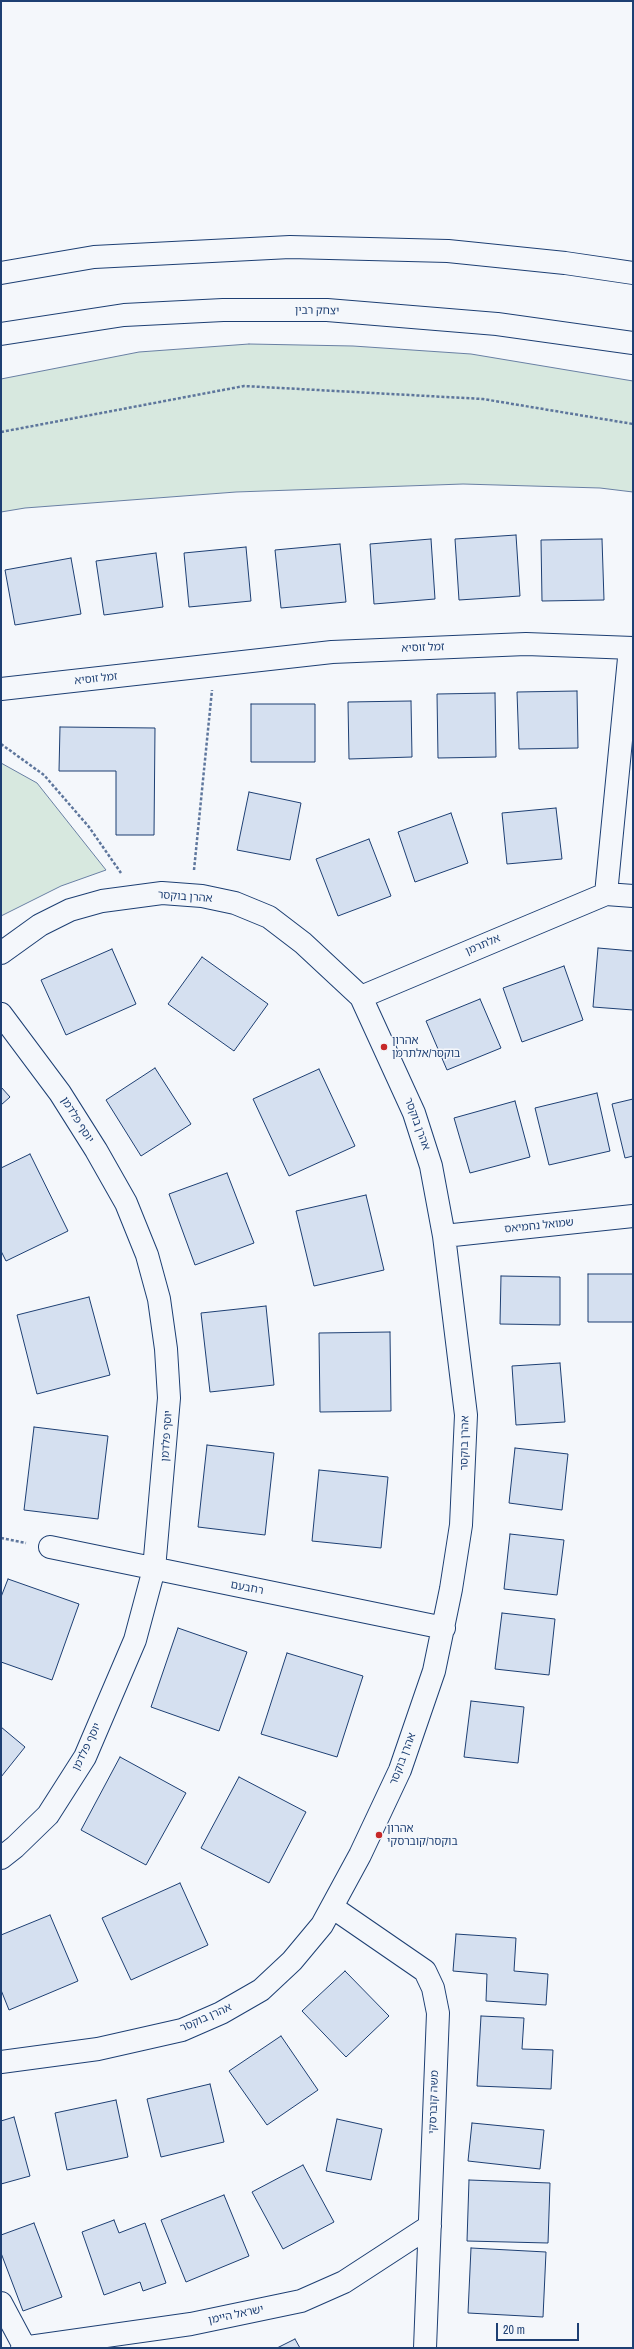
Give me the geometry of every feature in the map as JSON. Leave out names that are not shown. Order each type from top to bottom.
[{"type":"street","points":[[1,273],[94,257],[290,247],[448,251],[565,263],[633,273]]},
{"type":"street","name":"יצחק רבין","points":[[1,334],[124,315],[223,310],[327,310],[497,324],[633,343]]},
{"type":"street","name":"זמל זוסיא","points":[[1,689],[332,652],[362,650],[526,644],[631,648]]},
{"type":"street","points":[[606,894],[631,648]]},
{"type":"street","name":"אהרן בוקסר","points":[[1,954],[40,925],[70,910],[102,900],[162,893],[192,895],[235,903],[269,917],[303,943],[361,997],[414,1113],[431,1166],[444,1236],[466,1415],[462,1525],[444,1628],[434,1670],[400,1770],[360,1855],[322,1925],[292,1961],[261,1990],[221,2013],[182,2030],[98,2049],[1,2062]]},
{"type":"street","name":"אלתרמן","points":[[361,997],[606,894],[633,896]]},
{"type":"street","name":"יוסף פלדמן","points":[[1,1014],[60,1093],[96,1150],[126,1203],[147,1255],[159,1299],[166,1349],[169,1398],[154,1569],[135,1640],[85,1757],[48,1815],[15,1848],[1,1858]]},
{"type":"street","name":"שמואל נחמיאס","points":[[444,1236],[633,1216]]},
{"type":"street","name":"רחבעם","points":[[50,1547],[444,1628]]},
{"type":"street","name":"משה קוברסקי","points":[[332,1907],[425,1971],[433,1988],[438,2013],[425,2348]]},
{"type":"street","name":"ישראל היימן","points":[[24,2348],[191,2324],[300,2301],[344,2282],[430,2226]]},
{"type":"street","points":[[1,2303],[24,2348]]},
{"type":"path","points":[[1,432],[244,386],[483,399],[633,424]]},
{"type":"path","points":[[192,895],[214,665]]},
{"type":"path","points":[[1,744],[44,775],[89,827],[136,896]]},
{"type":"shaded area","points":[[249,344],[353,346],[471,354],[633,381],[633,492],[600,488],[463,484],[236,492],[25,508],[1,512],[1,379],[139,352]]},
{"type":"shaded area","points":[[1,763],[37,783],[106,870],[61,886],[1,916]]},
{"type":"building","points":[[516,535],[520,596],[459,600],[455,539]]},
{"type":"building","points":[[431,539],[435,599],[374,604],[370,544]]},
{"type":"building","points":[[602,539],[604,600],[542,601],[541,540]]},
{"type":"building","points":[[340,544],[346,602],[281,608],[275,550]]},
{"type":"building","points":[[246,547],[251,601],[189,607],[184,553]]},
{"type":"building","points":[[156,553],[163,607],[104,615],[96,561]]},
{"type":"building","points":[[71,558],[81,614],[15,625],[5,570]]},
{"type":"building","points":[[577,691],[578,748],[519,749],[517,692]]},
{"type":"building","points":[[495,693],[496,757],[438,758],[437,694]]},
{"type":"building","points":[[411,701],[412,757],[349,759],[348,702]]},
{"type":"building","points":[[251,704],[315,704],[315,762],[251,762]]},
{"type":"building","points":[[60,727],[155,728],[154,835],[116,835],[116,771],[59,771]]},
{"type":"building","points":[[249,792],[301,803],[290,860],[237,850]]},
{"type":"building","points":[[556,808],[562,859],[507,864],[502,813]]},
{"type":"building","points":[[451,813],[468,863],[415,882],[398,832]]},
{"type":"building","points":[[369,839],[391,896],[338,916],[316,859]]},
{"type":"building","points":[[598,948],[633,951],[633,1010],[593,1007]]},
{"type":"building","points":[[112,949],[136,1004],[66,1035],[41,980]]},
{"type":"building","points":[[202,957],[268,1004],[234,1051],[168,1004]]},
{"type":"building","points":[[564,966],[583,1020],[522,1042],[503,988]]},
{"type":"building","points":[[480,999],[501,1048],[447,1070],[426,1021]]},
{"type":"building","points":[[155,1068],[191,1124],[141,1156],[106,1100]]},
{"type":"building","points":[[319,1069],[355,1146],[289,1176],[253,1099]]},
{"type":"building","points":[[1,1087],[10,1097],[1,1105]]},
{"type":"building","points":[[597,1093],[610,1151],[549,1165],[535,1108]]},
{"type":"building","points":[[633,1099],[633,1156],[625,1158],[612,1104]]},
{"type":"building","points":[[515,1101],[530,1157],[470,1173],[454,1118]]},
{"type":"building","points":[[30,1154],[68,1231],[6,1261],[1,1251],[1,1168]]},
{"type":"building","points":[[227,1173],[254,1243],[195,1265],[169,1194]]},
{"type":"building","points":[[366,1195],[384,1270],[314,1286],[296,1211]]},
{"type":"building","points":[[588,1274],[633,1274],[633,1322],[588,1322]]},
{"type":"building","points":[[501,1276],[560,1277],[560,1325],[500,1324]]},
{"type":"building","points":[[89,1297],[110,1375],[37,1394],[17,1315]]},
{"type":"building","points":[[266,1306],[274,1385],[210,1392],[201,1313]]},
{"type":"building","points":[[390,1332],[391,1411],[320,1412],[319,1333]]},
{"type":"building","points":[[560,1363],[565,1422],[516,1425],[512,1366]]},
{"type":"building","points":[[34,1427],[108,1436],[98,1519],[24,1510]]},
{"type":"building","points":[[207,1445],[274,1453],[265,1535],[198,1527]]},
{"type":"building","points":[[515,1448],[568,1454],[562,1510],[509,1503]]},
{"type":"building","points":[[319,1470],[388,1477],[381,1548],[312,1541]]},
{"type":"building","points":[[510,1534],[564,1540],[557,1595],[504,1589]]},
{"type":"building","points":[[8,1579],[79,1604],[52,1680],[1,1662],[1,1597]]},
{"type":"building","points":[[502,1613],[555,1619],[549,1675],[495,1669]]},
{"type":"building","points":[[178,1628],[247,1652],[219,1731],[151,1707]]},
{"type":"building","points":[[287,1653],[363,1676],[337,1757],[261,1734]]},
{"type":"building","points":[[471,1701],[524,1707],[518,1763],[464,1757]]},
{"type":"building","points":[[1,1727],[25,1747],[1,1777]]},
{"type":"building","points":[[120,1757],[186,1793],[146,1865],[81,1830]]},
{"type":"building","points":[[239,1777],[306,1812],[269,1883],[201,1848]]},
{"type":"building","points":[[180,1883],[208,1945],[131,1980],[102,1918]]},
{"type":"building","points":[[50,1915],[78,1981],[9,2010],[1,1990],[1,1935]]},
{"type":"building","points":[[456,1934],[516,1938],[514,1971],[548,1974],[546,2005],[486,2001],[487,1974],[453,1971]]},
{"type":"building","points":[[345,1971],[389,2016],[346,2057],[302,2011]]},
{"type":"building","points":[[481,2016],[524,2018],[522,2049],[553,2050],[551,2089],[477,2086]]},
{"type":"building","points":[[281,2036],[318,2090],[267,2125],[229,2071]]},
{"type":"building","points":[[210,2084],[224,2142],[161,2157],[147,2099]]},
{"type":"building","points":[[116,2100],[128,2157],[67,2170],[55,2113]]},
{"type":"building","points":[[14,2117],[30,2176],[1,2184],[1,2121]]},
{"type":"building","points":[[337,2119],[382,2129],[371,2180],[326,2171]]},
{"type":"building","points":[[472,2123],[544,2130],[540,2169],[468,2161]]},
{"type":"building","points":[[303,2165],[334,2222],[283,2249],[252,2192]]},
{"type":"building","points":[[469,2180],[550,2183],[548,2243],[467,2241]]},
{"type":"building","points":[[224,2195],[249,2256],[186,2282],[161,2220]]},
{"type":"building","points":[[114,2220],[119,2233],[145,2223],[166,2283],[143,2291],[140,2282],[104,2295],[82,2232]]},
{"type":"building","points":[[34,2223],[62,2297],[23,2311],[1,2253],[1,2235]]},
{"type":"building","points":[[471,2248],[546,2252],[543,2317],[468,2313]]},
{"type":"building","points":[[295,2339],[300,2348],[277,2348]]},
{"type":"place","name":"אהרון בוקסר/אלתרמן","points":[[384,1047]]},
{"type":"place","name":"אהרון בוקסר/קוברסקי","points":[[379,1835]]}]
